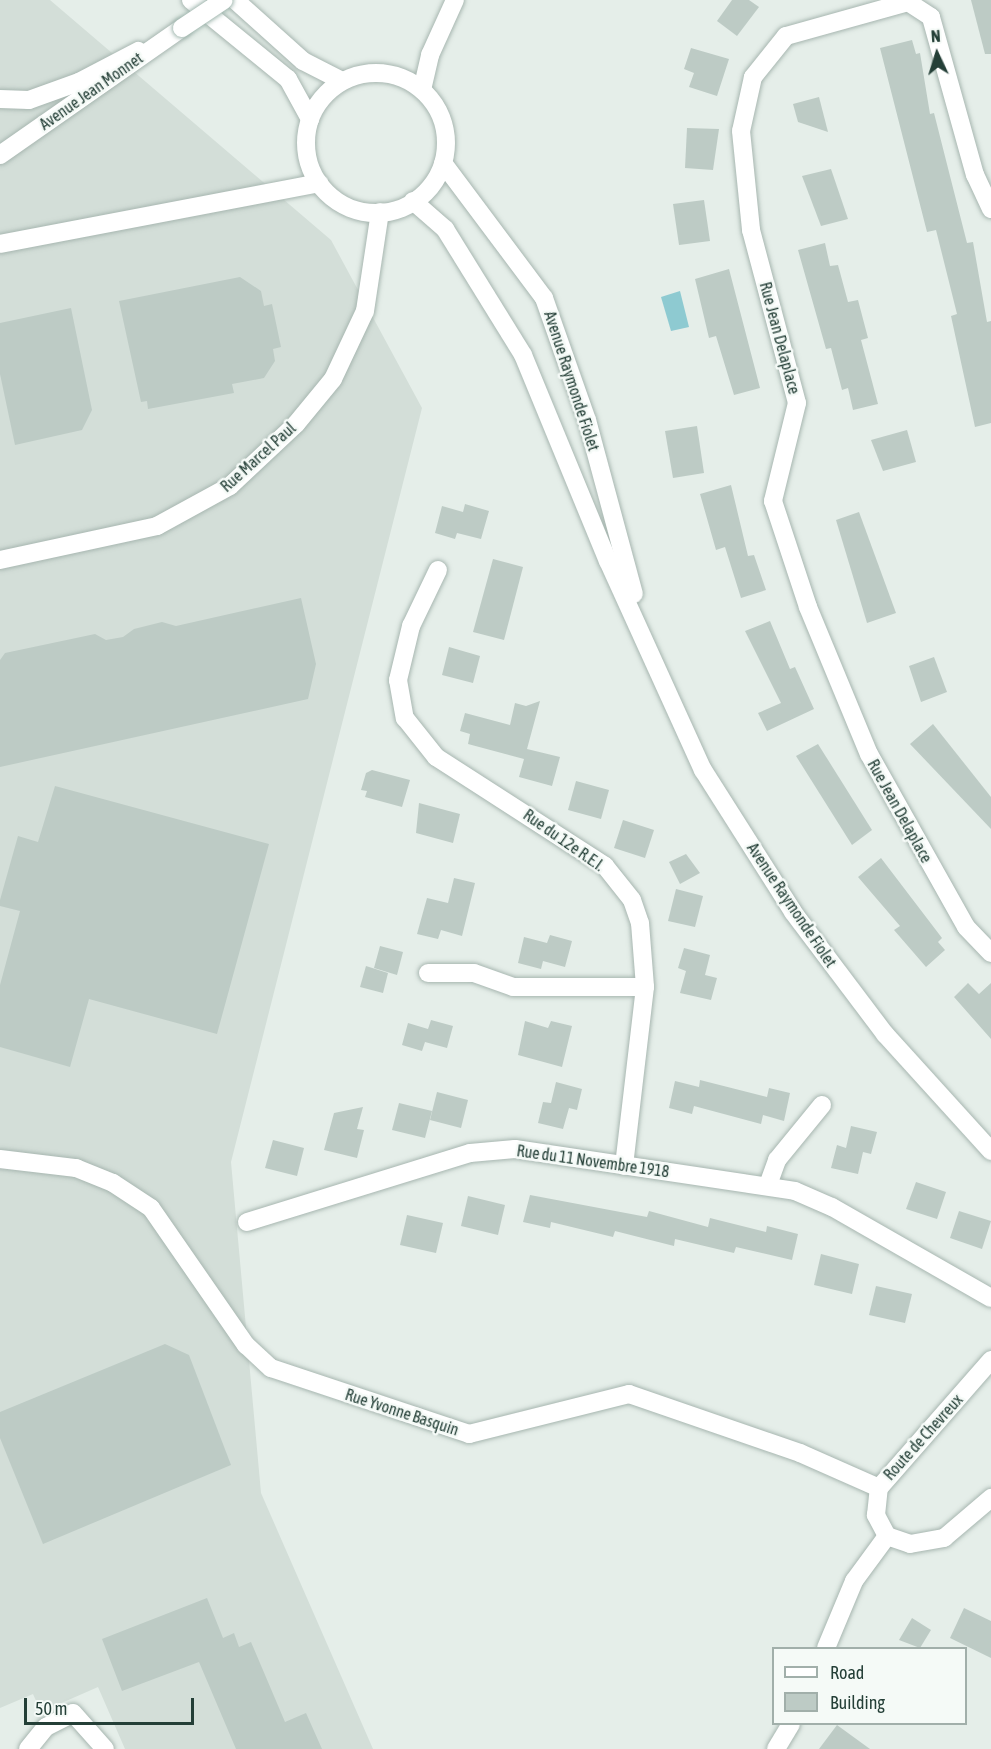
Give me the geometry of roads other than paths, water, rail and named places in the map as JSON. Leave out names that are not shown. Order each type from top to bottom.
[{"type":"street","points":[[191,0],[288,79],[310,119]]},
{"type":"street","points":[[0,99],[29,100],[79,82],[182,28],[224,0]]},
{"type":"street","points":[[235,0],[303,61],[342,81]]},
{"type":"street","points":[[422,90],[430,55],[454,0]]},
{"type":"street","name":"Rue Jean Delaplace","points":[[991,209],[975,175],[930,17],[908,2],[786,36],[753,77],[741,131],[751,230],[797,403],[773,501],[807,606],[869,754],[966,927],[991,953]]},
{"type":"street","name":"Avenue Jean Monnet","points":[[0,155],[182,28]]},
{"type":"street","points":[[383,73],[422,90],[443,123],[443,163],[426,191],[413,201],[380,212],[346,206],[319,183],[306,152],[310,119],[328,91],[342,81],[383,73]]},
{"type":"street","name":"Avenue Raymonde Fiolet","points":[[443,163],[544,298],[587,420],[643,627]]},
{"type":"street","points":[[0,244],[319,183]]},
{"type":"street","name":"Avenue Raymonde Fiolet","points":[[413,201],[445,229],[523,355],[608,561],[643,627],[704,770],[793,912],[885,1034],[991,1150]]},
{"type":"street","name":"Rue Marcel Paul","points":[[0,560],[157,526],[230,486],[296,424],[333,379],[364,312],[380,212]]},
{"type":"street","name":"Rue du 12e R.E.I.","points":[[438,570],[411,626],[398,680],[405,718],[436,757],[605,866],[632,900],[640,923],[645,987],[624,1166]]},
{"type":"street","points":[[428,973],[474,973],[513,987],[645,987]]},
{"type":"street","points":[[768,1185],[777,1160],[822,1105]]},
{"type":"street","name":"Rue du 11 Novembre 1918","points":[[247,1222],[470,1153],[515,1149],[768,1185],[832,1207],[991,1298]]},
{"type":"street","name":"Rue Yvonne Basquin","points":[[0,1159],[76,1168],[113,1183],[151,1208],[246,1346],[271,1368],[469,1434],[629,1394],[800,1453],[879,1488]]},
{"type":"street","name":"Route de Chevreux","points":[[887,1536],[876,1515],[879,1488],[991,1360]]},
{"type":"street","points":[[826,1647],[854,1581],[887,1536],[910,1544],[944,1538],[991,1498]]},
{"type":"street","points":[[28,1749],[46,1727],[73,1713],[105,1749]]},
{"type":"street","points":[[776,1749],[789,1725]]},
{"type":"water","points":[[680,291],[689,327],[671,331],[661,297]]}]
